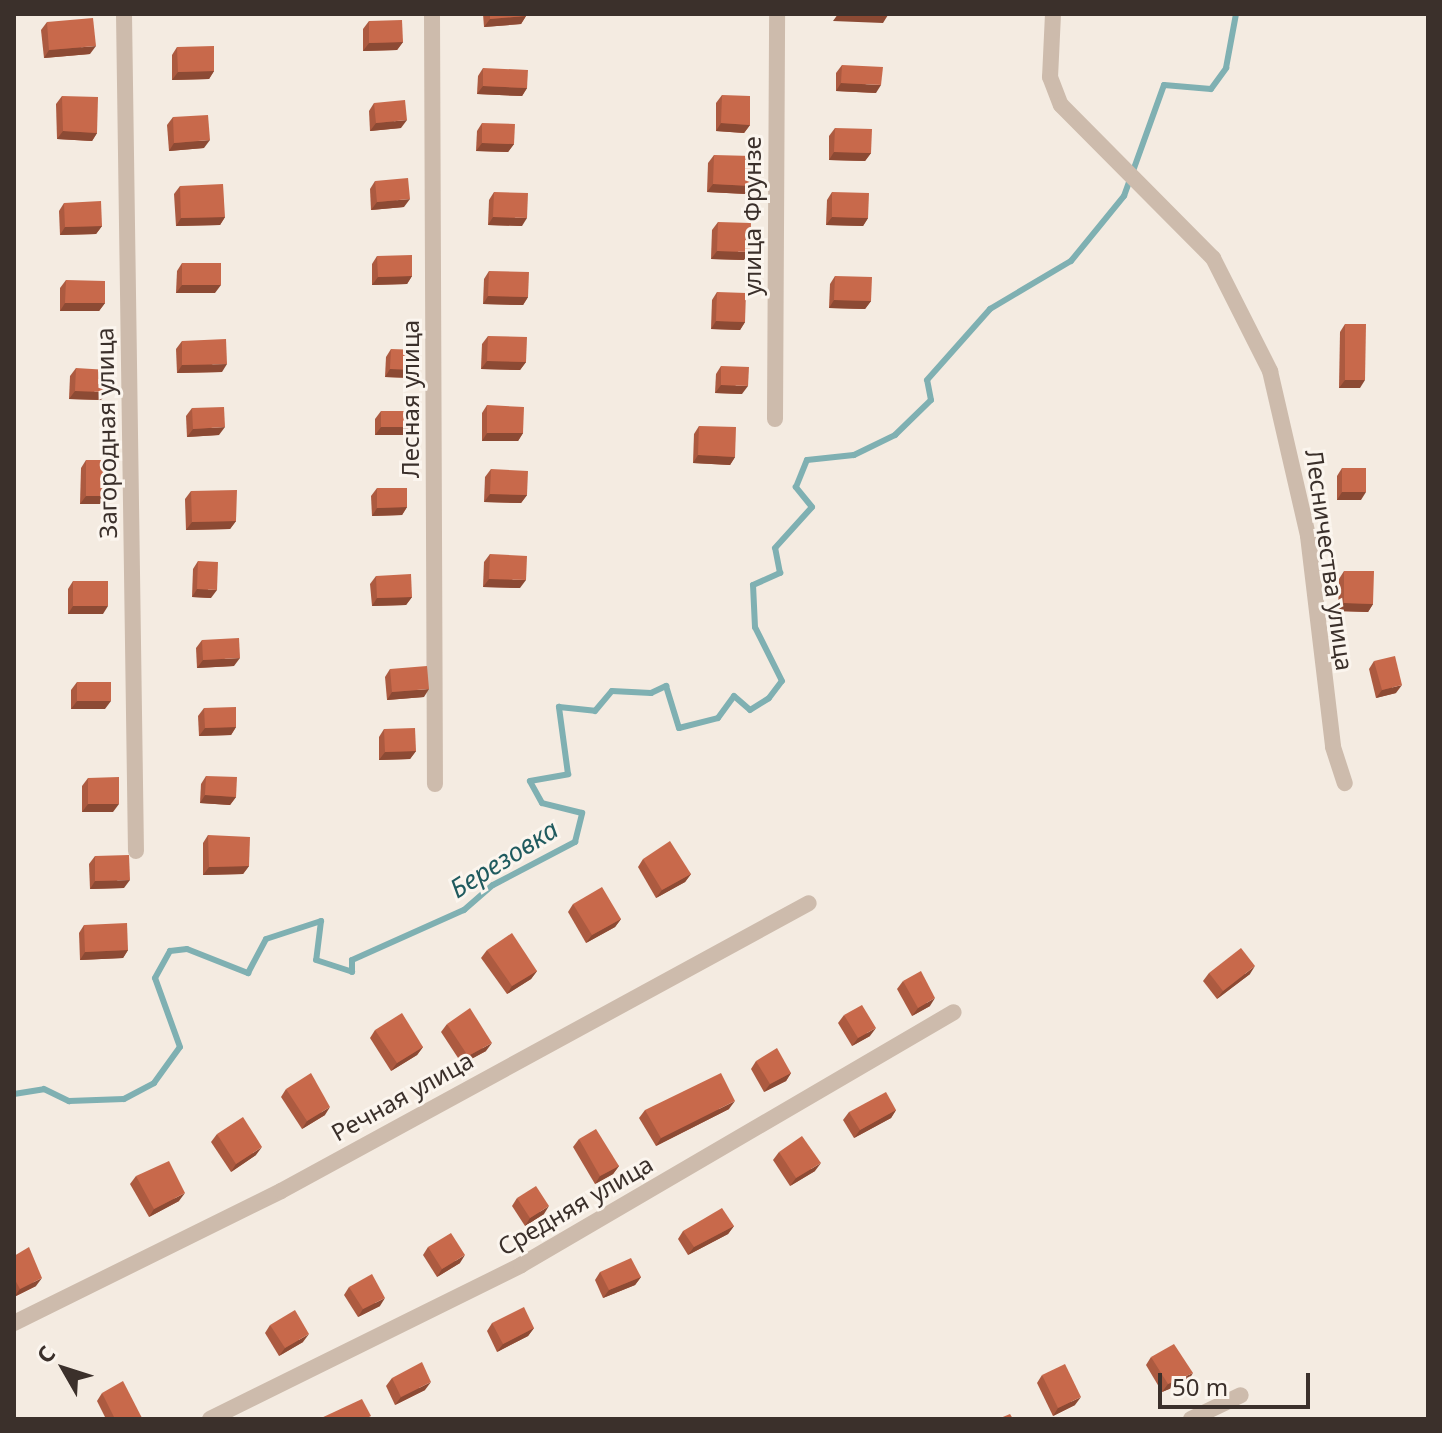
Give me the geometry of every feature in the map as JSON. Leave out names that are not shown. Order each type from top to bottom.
[{"type":"street","name":"Загородная улица","points":[[124,14],[136,851]]},
{"type":"street","name":"Лесная улица","points":[[432,14],[435,784]]},
{"type":"street","name":"улица Фрунзе","points":[[775,419],[777,14]]},
{"type":"street","name":"Лесничества улица","points":[[1053,14],[1050,77],[1061,105],[1213,258],[1270,371],[1308,536],[1333,747],[1345,783]]},
{"type":"street","name":"Речная улица","points":[[14,1323],[255,1204],[809,903]]},
{"type":"street","name":"Средняя улица","points":[[210,1419],[227,1415],[521,1265],[954,1012]]},
{"type":"street","points":[[1191,1419],[1241,1395]]},
{"type":"building","points":[[490,14],[526,14],[526,16],[490,19]]},
{"type":"building","points":[[93,18],[96,46],[49,50],[47,22]]},
{"type":"building","points":[[402,20],[403,42],[369,43],[369,21]]},
{"type":"building","points":[[214,46],[214,71],[178,72],[177,47]]},
{"type":"building","points":[[842,65],[883,67],[881,85],[841,83]]},
{"type":"building","points":[[483,68],[528,70],[527,88],[483,86]]},
{"type":"building","points":[[722,95],[750,96],[750,125],[721,123]]},
{"type":"building","points":[[62,96],[98,97],[97,133],[63,131]]},
{"type":"building","points":[[405,100],[407,120],[376,123],[374,103]]},
{"type":"building","points":[[208,115],[210,140],[174,143],[173,117]]},
{"type":"building","points":[[482,123],[515,124],[514,144],[482,143]]},
{"type":"building","points":[[835,128],[872,129],[871,153],[834,152]]},
{"type":"building","points":[[714,155],[752,156],[751,186],[713,184]]},
{"type":"building","points":[[408,178],[410,199],[377,202],[375,181]]},
{"type":"building","points":[[223,184],[225,217],[181,218],[180,186]]},
{"type":"building","points":[[494,192],[528,193],[527,218],[493,217]]},
{"type":"building","points":[[832,192],[869,193],[868,218],[832,217]]},
{"type":"building","points":[[101,201],[102,226],[65,227],[64,203]]},
{"type":"building","points":[[718,222],[751,223],[750,252],[717,251]]},
{"type":"building","points":[[412,255],[412,276],[378,277],[377,256]]},
{"type":"building","points":[[182,263],[221,263],[221,285],[182,285]]},
{"type":"building","points":[[489,271],[529,272],[528,297],[488,296]]},
{"type":"building","points":[[835,276],[872,277],[871,301],[834,300]]},
{"type":"building","points":[[66,280],[105,281],[105,303],[65,303]]},
{"type":"building","points":[[717,292],[746,293],[745,322],[716,321]]},
{"type":"building","points":[[1345,324],[1366,324],[1365,380],[1345,380]]},
{"type":"building","points":[[488,336],[527,337],[526,362],[487,361]]},
{"type":"building","points":[[226,339],[227,364],[182,365],[182,341]]},
{"type":"building","points":[[391,349],[419,350],[418,370],[390,369]]},
{"type":"building","points":[[721,366],[749,367],[748,386],[721,385]]},
{"type":"building","points":[[76,368],[108,370],[107,392],[75,391]]},
{"type":"building","points":[[487,405],[524,407],[523,433],[487,433]]},
{"type":"building","points":[[224,407],[225,427],[193,429],[192,408]]},
{"type":"building","points":[[381,411],[412,411],[412,427],[381,427]]},
{"type":"building","points":[[699,426],[736,427],[735,457],[698,455]]},
{"type":"building","points":[[86,460],[106,460],[105,496],[86,496]]},
{"type":"building","points":[[1342,468],[1366,468],[1366,492],[1342,492]]},
{"type":"building","points":[[491,469],[528,471],[527,495],[490,494]]},
{"type":"building","points":[[377,488],[407,488],[407,507],[377,508]]},
{"type":"building","points":[[237,490],[236,521],[192,522],[191,491]]},
{"type":"building","points":[[490,554],[527,556],[526,580],[489,579]]},
{"type":"building","points":[[198,561],[218,562],[217,590],[197,589]]},
{"type":"building","points":[[1344,571],[1374,571],[1373,604],[1344,603]]},
{"type":"building","points":[[411,574],[412,597],[377,598],[376,576]]},
{"type":"building","points":[[73,581],[108,581],[108,606],[73,606]]},
{"type":"building","points":[[239,638],[240,658],[203,660],[202,640]]},
{"type":"building","points":[[1395,656],[1402,685],[1382,690],[1374,661]]},
{"type":"building","points":[[427,666],[429,689],[392,692],[390,669]]},
{"type":"building","points":[[77,682],[111,682],[111,701],[77,701]]},
{"type":"building","points":[[236,707],[236,727],[205,728],[204,708]]},
{"type":"building","points":[[415,728],[416,751],[385,752],[384,729]]},
{"type":"building","points":[[206,776],[237,777],[236,797],[205,795]]},
{"type":"building","points":[[119,777],[119,804],[88,804],[88,778]]},
{"type":"building","points":[[208,835],[250,837],[249,866],[209,867]]},
{"type":"building","points":[[670,841],[691,874],[662,890],[643,859]]},
{"type":"building","points":[[129,855],[130,880],[95,881],[95,856]]},
{"type":"building","points":[[602,887],[621,919],[592,935],[573,904]]},
{"type":"building","points":[[127,923],[128,950],[85,952],[84,925]]},
{"type":"building","points":[[512,933],[537,971],[512,986],[487,950]]},
{"type":"building","points":[[1241,948],[1255,966],[1223,991],[1209,973]]},
{"type":"building","points":[[921,971],[935,998],[918,1008],[903,981]]},
{"type":"building","points":[[862,1005],[876,1028],[858,1038],[844,1015]]},
{"type":"building","points":[[470,1008],[492,1043],[468,1056],[447,1024]]},
{"type":"building","points":[[402,1013],[423,1047],[397,1063],[375,1030]]},
{"type":"building","points":[[777,1048],[791,1073],[770,1084],[756,1061]]},
{"type":"building","points":[[311,1073],[330,1107],[307,1121],[286,1089]]},
{"type":"building","points":[[721,1073],[735,1101],[661,1138],[645,1110]]},
{"type":"building","points":[[886,1092],[896,1110],[860,1130],[849,1112]]},
{"type":"building","points":[[243,1117],[262,1147],[236,1164],[217,1134]]},
{"type":"building","points":[[596,1129],[619,1166],[600,1176],[579,1139]]},
{"type":"building","points":[[802,1136],[821,1163],[796,1178],[779,1152]]},
{"type":"building","points":[[169,1161],[185,1193],[154,1209],[136,1176]]},
{"type":"building","points":[[536,1186],[549,1206],[530,1218],[517,1198]]},
{"type":"building","points":[[722,1208],[734,1226],[694,1247],[683,1231]]},
{"type":"building","points":[[451,1233],[465,1255],[442,1269],[428,1247]]},
{"type":"building","points":[[29,1247],[42,1278],[20,1289],[14,1278],[14,1256]]},
{"type":"building","points":[[631,1258],[641,1277],[609,1290],[600,1272]]},
{"type":"building","points":[[372,1274],[385,1298],[363,1309],[349,1287]]},
{"type":"building","points":[[524,1307],[534,1328],[503,1344],[492,1323]]},
{"type":"building","points":[[295,1310],[309,1334],[285,1348],[270,1325]]},
{"type":"building","points":[[1174,1344],[1193,1373],[1168,1384],[1151,1357]]},
{"type":"building","points":[[422,1362],[431,1382],[401,1397],[392,1378]]},
{"type":"building","points":[[1065,1364],[1081,1397],[1058,1408],[1042,1375]]},
{"type":"building","points":[[123,1381],[142,1418],[115,1419],[102,1393]]},
{"type":"building","points":[[362,1399],[371,1416],[365,1419],[319,1419]]},
{"type":"waterway","name":"Березовка","points":[[14,1094],[44,1089],[69,1101],[124,1099],[154,1083],[180,1047],[155,978],[170,951],[187,949],[248,973],[266,939],[321,921],[316,960],[352,972],[352,960],[464,910],[493,885],[575,842],[582,813],[542,803],[530,781],[568,774],[559,707],[595,711],[612,691],[651,693],[666,686],[679,728],[718,718],[734,696],[750,710],[769,698],[782,681],[755,627],[753,585],[780,573],[775,548],[812,507],[796,487],[807,460],[854,455],[895,435],[931,400],[927,380],[990,309],[1071,261],[1124,196],[1164,85],[1211,89],[1226,68],[1236,14]]}]
